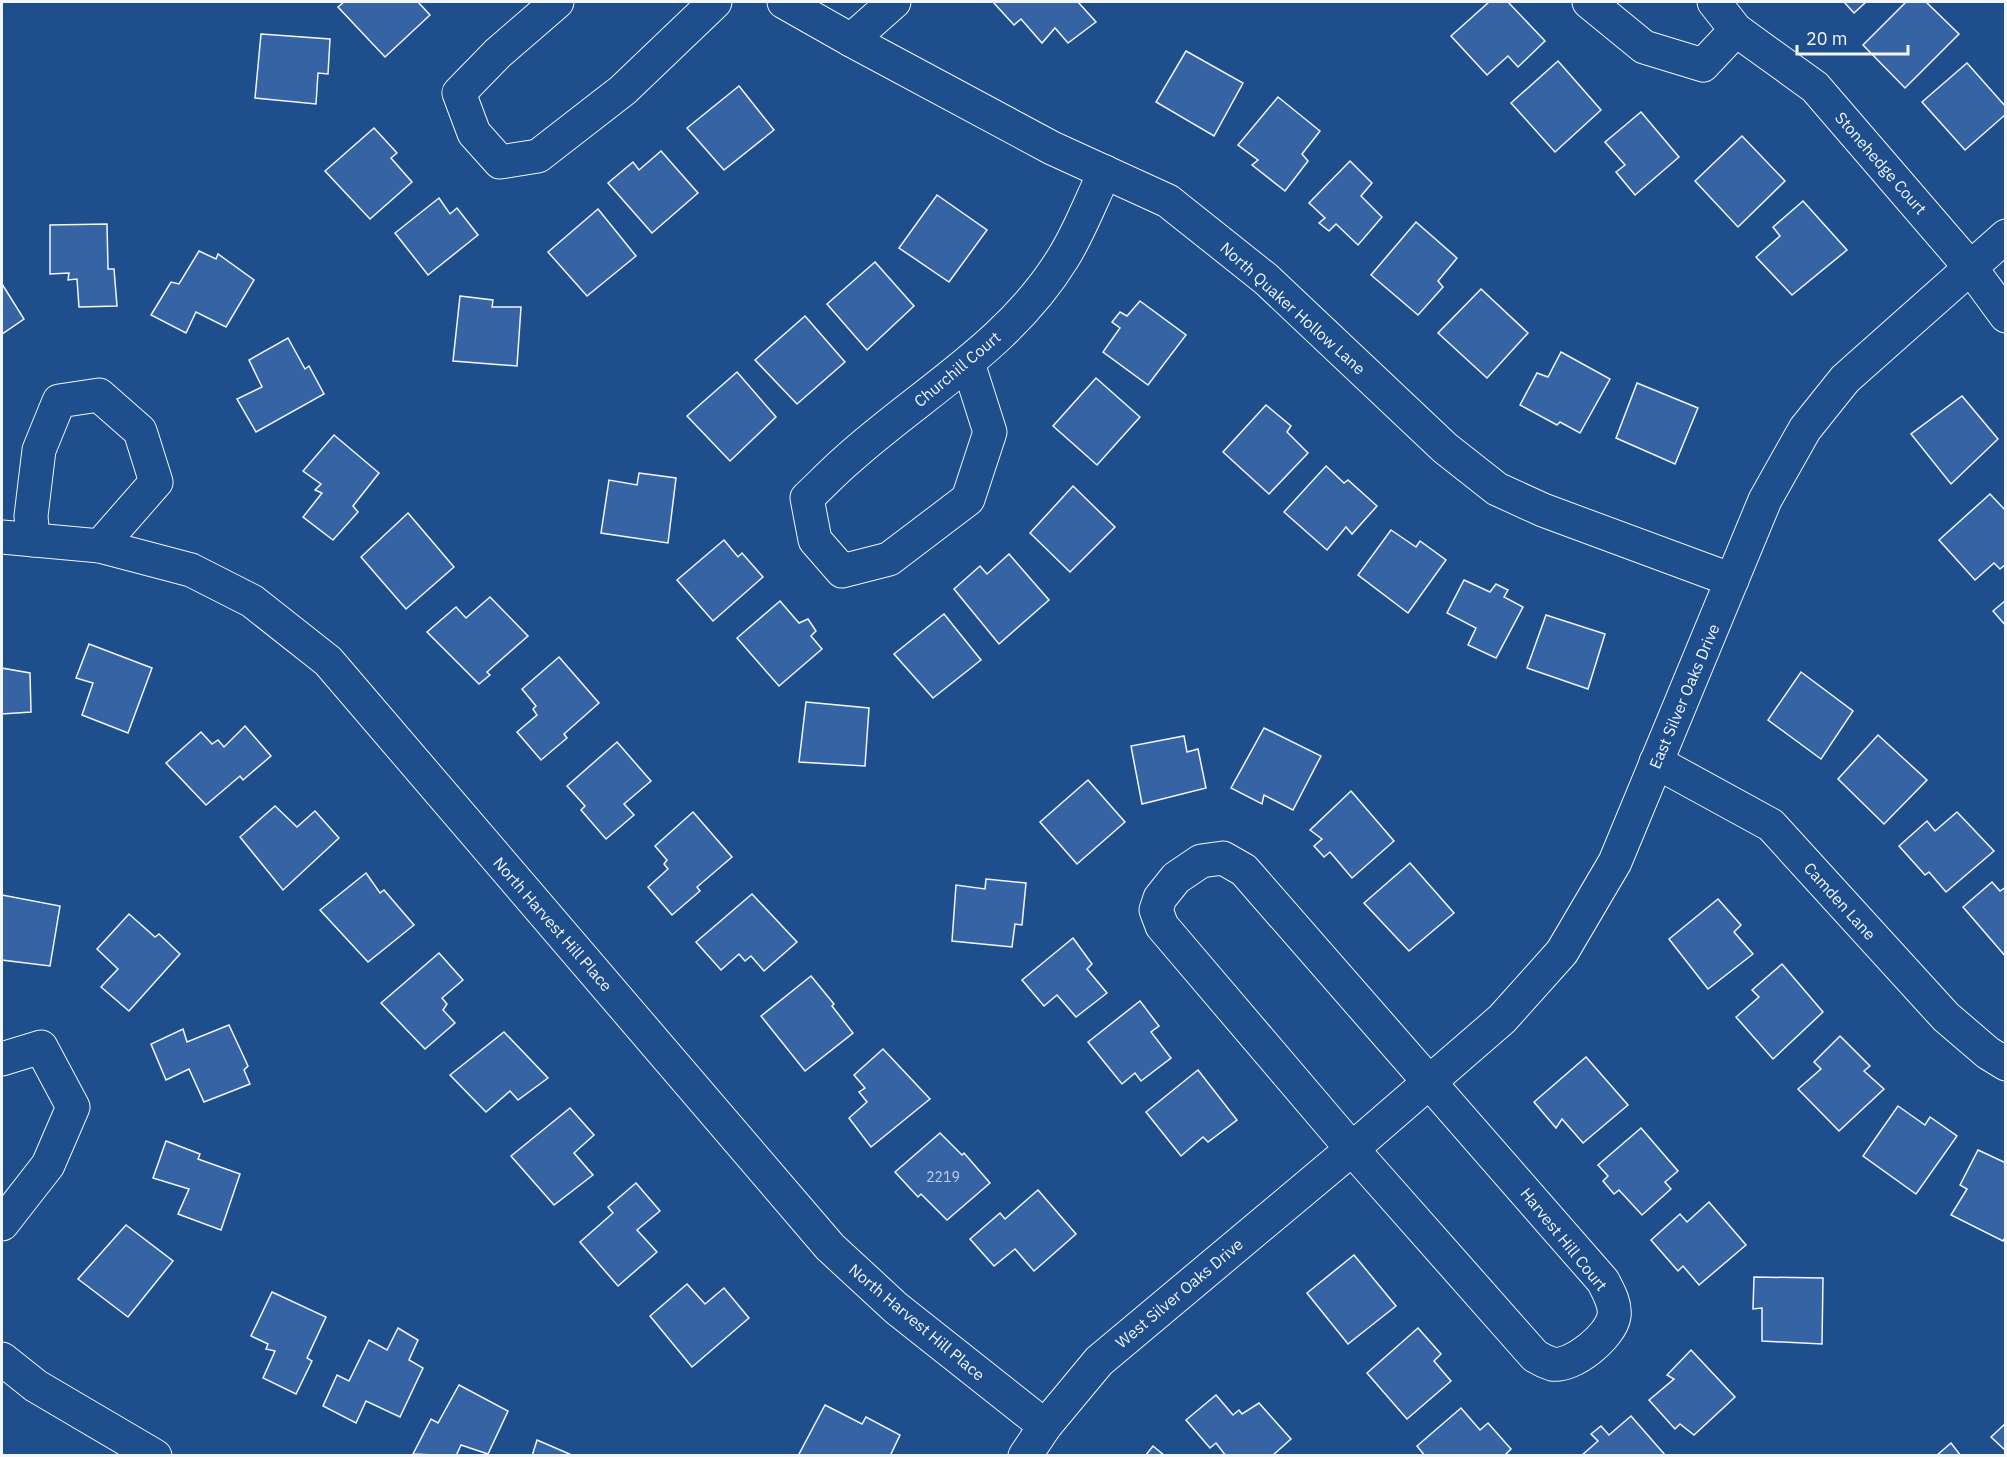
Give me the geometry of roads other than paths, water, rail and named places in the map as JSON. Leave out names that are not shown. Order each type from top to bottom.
[{"type":"street","points":[[557,2],[498,52],[459,93],[474,133],[500,162],[538,156],[622,90],[715,2]]},
{"type":"street","name":"North Quaker Hollow Lane","points":[[784,2],[1052,148],[1168,201],[1257,272],[1445,448],[1497,489],[1543,510],[1732,580]]},
{"type":"street","points":[[851,40],[894,2]]},
{"type":"street","points":[[1589,2],[1644,47],[1703,65],[1736,30]]},
{"type":"street","name":"Stonehedge Court","points":[[1714,2],[1736,30],[1815,87],[1970,267],[2006,316]]},
{"type":"street","name":"Churchill Court","points":[[968,363],[990,432],[968,499],[889,559],[842,571],[815,540],[807,498],[847,460],[989,346],[1031,301],[1063,258],[1105,172]]},
{"type":"street","name":"East Silver Oaks Drive","points":[[1352,1149],[1502,1019],[1562,952],[1615,862],[1765,500],[1805,429],[1845,379],[2006,236]]},
{"type":"street","points":[[17,539],[31,516],[39,450],[59,401],[99,395],[140,431],[156,482],[100,546]]},
{"type":"street","name":"North Harvest Hill Place","points":[[17,539],[100,546],[191,570],[252,601],[328,661],[830,1246],[896,1308],[1045,1426]]},
{"type":"street","name":"Camden Lane","points":[[1656,762],[1771,825],[1946,1017],[1988,1053],[2006,1064]]},
{"type":"street","name":"Harvest Hill Court","points":[[1223,858],[1244,870],[1431,1082],[1603,1281],[1611,1298],[1614,1315],[1609,1329],[1592,1347],[1572,1362],[1553,1364],[1535,1356],[1352,1149],[1162,926],[1156,910],[1160,898],[1176,878],[1201,861],[1223,858]]},
{"type":"street","points":[[2,1059],[41,1047],[73,1107],[48,1165],[2,1224]]},
{"type":"street","name":"West Silver Oaks Drive","points":[[1025,1455],[1045,1426],[1099,1361],[1352,1149]]},
{"type":"street","points":[[2,1359],[36,1386],[155,1455]]}]
